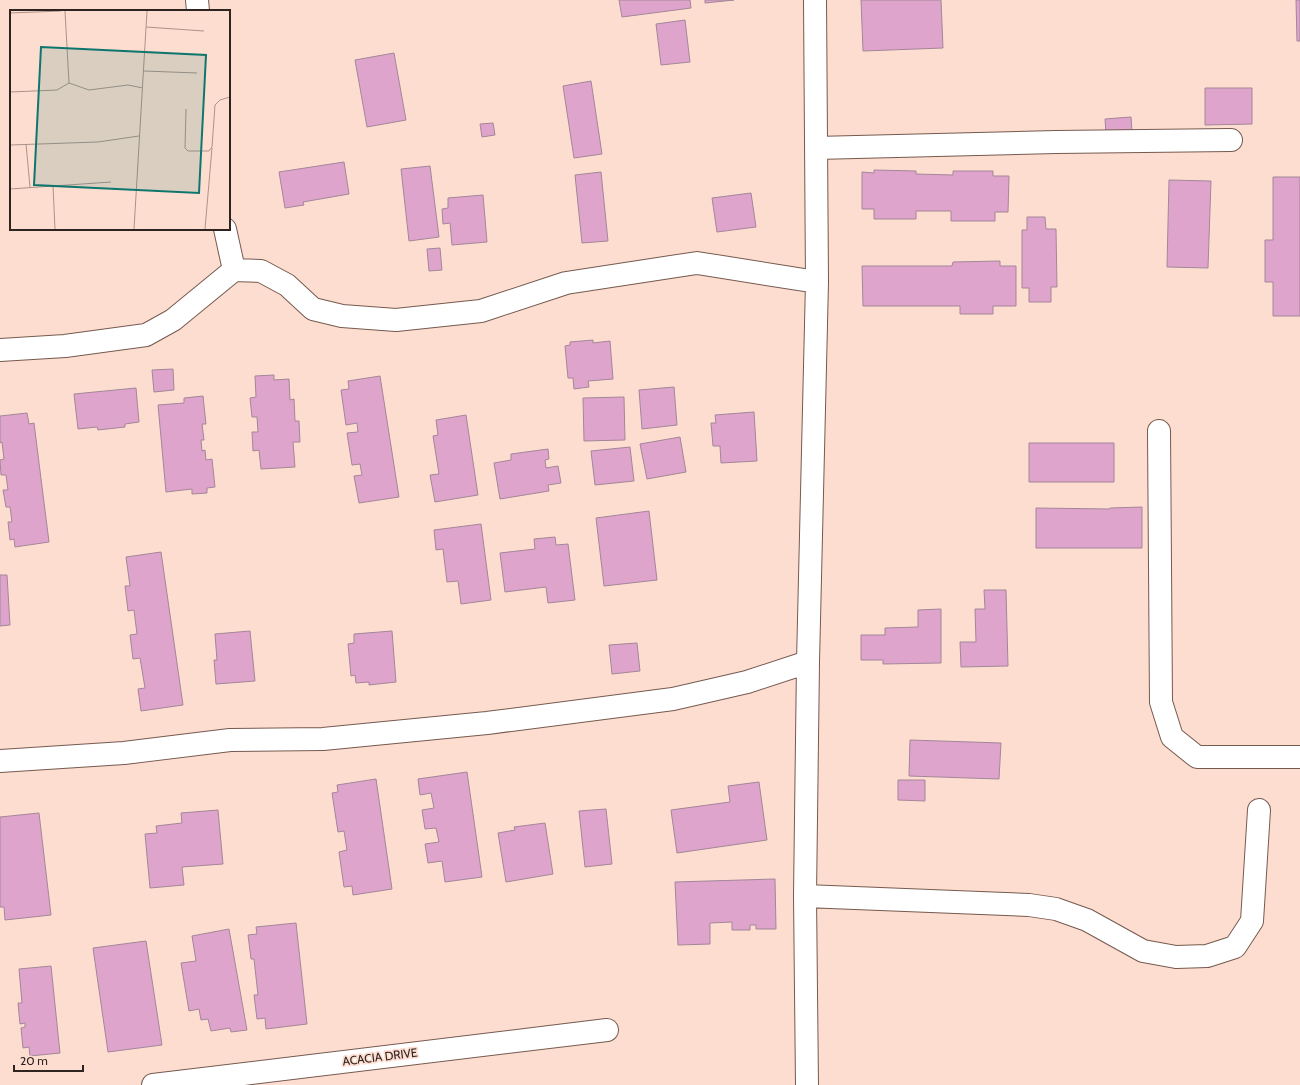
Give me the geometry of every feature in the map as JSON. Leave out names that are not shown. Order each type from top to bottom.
[{"type":"street","points":[[197,0],[198,10]]},
{"type":"street","points":[[807,1085],[805,896],[808,662],[817,282],[815,0]]},
{"type":"street","points":[[816,148],[1056,142],[1232,140]]},
{"type":"street","points":[[224,230],[234,270]]},
{"type":"street","points":[[0,350],[65,346],[146,335],[173,320],[234,270],[261,271],[287,285],[313,309],[342,316],[396,320],[481,311],[566,282],[697,263],[817,282]]},
{"type":"street","points":[[1160,431],[1161,702],[1172,737],[1197,757],[1300,757]]},
{"type":"street","points":[[0,761],[124,753],[230,740],[323,740],[487,723],[673,699],[747,682],[808,662]]},
{"type":"street","points":[[805,896],[1029,905],[1056,909],[1087,920],[1143,951],[1176,958],[1207,956],[1235,947],[1252,921],[1259,810]]},
{"type":"street","name":"ACACIA DRIVE","points":[[153,1085],[608,1030]]},
{"type":"building","points":[[619,0],[690,0],[691,8],[622,17]]},
{"type":"building","points":[[705,0],[734,0],[705,3]]},
{"type":"building","points":[[861,0],[941,0],[943,48],[863,51]]},
{"type":"building","points":[[1296,0],[1300,0],[1300,41],[1297,41]]},
{"type":"building","points":[[685,20],[690,62],[661,65],[656,24]]},
{"type":"building","points":[[394,53],[406,120],[367,127],[355,60]]},
{"type":"building","points":[[591,81],[602,154],[574,158],[563,86]]},
{"type":"building","points":[[1205,88],[1252,88],[1252,124],[1205,125]]},
{"type":"building","points":[[1131,117],[1132,132],[1106,134],[1105,119]]},
{"type":"building","points":[[493,123],[495,135],[482,137],[480,124]]},
{"type":"building","points":[[344,162],[349,194],[303,202],[304,205],[285,208],[279,172]]},
{"type":"building","points":[[430,166],[439,237],[409,241],[401,169]]},
{"type":"building","points":[[874,170],[916,171],[916,174],[953,175],[953,171],[993,171],[993,176],[1009,176],[1008,212],[995,212],[995,221],[951,221],[951,211],[916,211],[916,219],[874,219],[874,209],[862,209],[862,172],[874,173]]},
{"type":"building","points":[[601,172],[608,241],[582,243],[575,175]]},
{"type":"building","points":[[1273,177],[1300,177],[1300,316],[1273,316],[1273,282],[1265,282],[1265,240],[1273,240]]},
{"type":"building","points":[[1169,180],[1211,181],[1208,268],[1167,267]]},
{"type":"building","points":[[751,193],[756,227],[717,232],[712,198]]},
{"type":"building","points":[[483,195],[487,242],[452,245],[450,223],[443,224],[442,209],[448,208],[448,198]]},
{"type":"building","points":[[1027,217],[1045,217],[1046,229],[1056,229],[1057,287],[1051,287],[1051,302],[1029,302],[1029,288],[1022,288],[1022,230],[1027,230]]},
{"type":"building","points":[[440,248],[442,270],[429,271],[427,249]]},
{"type":"building","points":[[1000,261],[1000,266],[1016,266],[1016,306],[993,306],[993,314],[960,314],[960,306],[863,306],[862,266],[952,266],[953,262]]},
{"type":"building","points":[[593,340],[593,343],[610,341],[613,379],[588,381],[589,387],[574,389],[573,378],[568,378],[565,346],[570,345],[570,342]]},
{"type":"building","points":[[173,369],[174,390],[154,392],[152,370]]},
{"type":"building","points":[[274,375],[274,380],[289,379],[290,400],[294,399],[295,421],[299,421],[300,442],[293,442],[295,467],[261,469],[259,450],[253,451],[252,432],[258,432],[257,417],[252,417],[250,398],[256,397],[255,376]]},
{"type":"building","points":[[380,376],[399,497],[359,503],[354,476],[362,475],[360,464],[352,465],[347,433],[358,432],[357,423],[346,425],[341,390],[349,389],[348,381]]},
{"type":"building","points":[[674,387],[677,425],[642,429],[639,390]]},
{"type":"building","points":[[136,388],[139,422],[125,424],[125,427],[98,430],[97,427],[78,429],[74,394]]},
{"type":"building","points":[[203,396],[206,424],[202,424],[204,440],[201,440],[202,451],[205,450],[206,460],[212,459],[215,487],[207,488],[207,493],[192,494],[192,489],[166,492],[158,405],[184,403],[184,398]]},
{"type":"building","points":[[624,397],[625,440],[584,441],[583,398]]},
{"type":"building","points":[[754,412],[757,461],[721,463],[720,446],[713,446],[711,423],[716,423],[715,415]]},
{"type":"building","points":[[27,413],[29,424],[34,423],[49,542],[15,547],[14,539],[10,540],[8,522],[12,522],[10,507],[6,507],[3,490],[8,490],[6,475],[1,475],[0,460],[4,459],[2,442],[0,443],[0,416]]},
{"type":"building","points":[[466,415],[478,495],[435,502],[430,475],[439,474],[433,436],[438,435],[436,420]]},
{"type":"building","points":[[680,437],[686,472],[647,479],[640,444]]},
{"type":"building","points":[[1029,443],[1114,443],[1114,482],[1029,482]]},
{"type":"building","points":[[630,447],[634,481],[595,485],[591,451]]},
{"type":"building","points":[[548,449],[549,459],[545,460],[546,468],[558,466],[561,483],[548,485],[549,491],[500,499],[494,463],[511,460],[511,454]]},
{"type":"building","points":[[1142,507],[1142,548],[1036,548],[1036,508],[1110,509]]},
{"type":"building","points":[[649,511],[657,580],[604,586],[596,518]]},
{"type":"building","points":[[481,524],[491,600],[461,604],[458,581],[447,582],[443,549],[436,550],[434,530]]},
{"type":"building","points":[[555,537],[556,545],[568,544],[575,600],[548,603],[546,587],[505,592],[500,553],[535,549],[534,539]]},
{"type":"building","points":[[161,552],[183,705],[141,711],[138,689],[145,688],[140,658],[133,659],[130,635],[137,634],[134,610],[128,611],[125,586],[130,586],[126,557]]},
{"type":"building","points":[[0,575],[7,575],[10,625],[0,626]]},
{"type":"building","points":[[984,590],[1006,590],[1008,666],[961,667],[960,642],[976,642],[975,609],[985,609]]},
{"type":"building","points":[[941,609],[941,663],[883,664],[883,660],[861,660],[861,635],[885,635],[885,628],[918,627],[918,610]]},
{"type":"building","points":[[250,631],[255,681],[216,684],[214,660],[217,660],[215,634]]},
{"type":"building","points":[[392,631],[396,682],[369,685],[369,682],[356,683],[355,675],[351,676],[348,644],[354,643],[354,634]]},
{"type":"building","points":[[637,643],[640,671],[612,674],[609,645]]},
{"type":"building","points":[[910,740],[1001,743],[999,779],[909,776]]},
{"type":"building","points":[[467,772],[482,877],[445,882],[442,861],[428,863],[425,844],[439,842],[436,828],[425,829],[422,810],[434,808],[431,793],[420,795],[418,779]]},
{"type":"building","points":[[376,779],[392,889],[353,895],[352,886],[344,887],[339,852],[347,850],[344,831],[338,832],[332,793],[338,792],[337,785]]},
{"type":"building","points":[[898,780],[925,780],[925,801],[898,800]]},
{"type":"building","points":[[759,782],[767,840],[677,853],[671,810],[730,802],[728,786]]},
{"type":"building","points":[[606,809],[612,864],[585,867],[579,811]]},
{"type":"building","points":[[218,810],[223,864],[182,867],[184,885],[150,888],[145,834],[157,833],[156,826],[182,823],[181,813]]},
{"type":"building","points":[[39,813],[51,915],[5,920],[4,907],[0,907],[0,817]]},
{"type":"building","points":[[545,823],[553,874],[506,882],[498,833],[515,830],[514,827]]},
{"type":"building","points":[[775,879],[776,929],[756,929],[756,925],[750,925],[750,930],[732,930],[732,922],[710,923],[710,944],[678,945],[675,882]]},
{"type":"building","points":[[296,923],[307,1024],[266,1029],[265,1018],[257,1019],[254,995],[258,995],[254,959],[251,959],[248,935],[257,934],[256,927]]},
{"type":"building","points":[[229,929],[247,1030],[231,1032],[230,1028],[211,1031],[208,1019],[201,1020],[199,1009],[189,1011],[181,963],[196,961],[192,936]]},
{"type":"building","points":[[146,941],[162,1045],[108,1052],[93,948]]},
{"type":"building","points":[[51,966],[60,1053],[30,1056],[29,1047],[23,1048],[21,1028],[25,1027],[25,1023],[20,1024],[18,1003],[22,1003],[19,969]]}]
